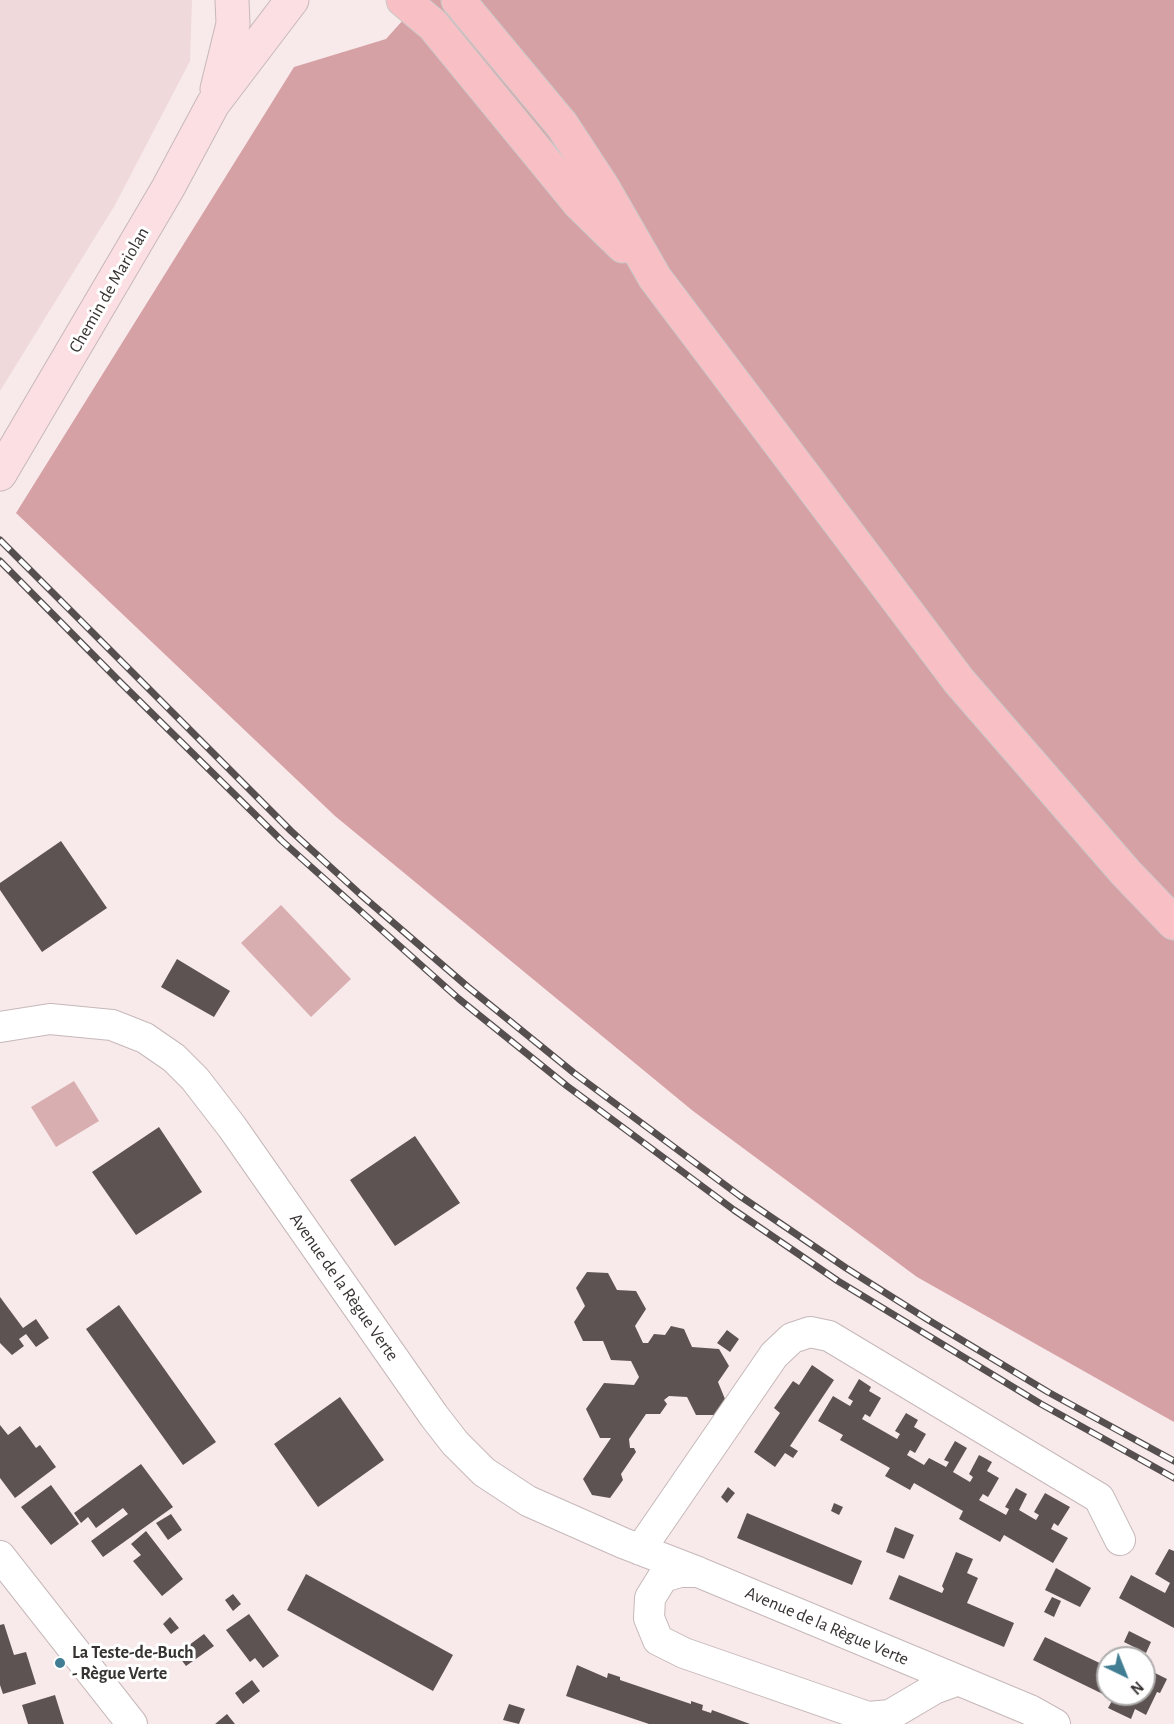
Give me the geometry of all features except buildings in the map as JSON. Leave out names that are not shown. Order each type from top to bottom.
[{"type":"main road","name":"Chemin de Mariolan","points":[[213,104],[232,24],[232,0]]},
{"type":"main road","name":"Chemin de Mariolan","points":[[0,474],[157,208],[213,104],[292,0]]},
{"type":"main road","points":[[403,0],[433,25],[579,203],[655,278]]},
{"type":"main road","points":[[458,0],[562,125],[602,186],[655,278],[959,681],[1126,873],[1174,923]]},
{"type":"street","name":"Avenue de la Règue Verte","points":[[0,1027],[50,1019],[112,1025],[145,1038],[174,1058],[195,1079],[232,1127],[454,1443],[484,1472],[528,1501],[640,1550],[1030,1710],[1055,1724]]},
{"type":"street","points":[[640,1550],[774,1355],[792,1338],[810,1332],[829,1336],[1099,1498],[1120,1540]]},
{"type":"street","points":[[0,1556],[132,1724]]},
{"type":"street","name":"Avenue de la Règue Verte","points":[[698,1572],[680,1572],[663,1577],[650,1598],[649,1618],[658,1640],[684,1653],[868,1717],[890,1715],[934,1689],[956,1681]]},
{"type":"shaded area","points":[[0,0],[192,0],[190,61],[115,205],[0,391]]},
{"type":"shaded area","points":[[421,0],[1174,0],[1174,1422],[917,1277],[693,1111],[335,816],[16,513],[294,67],[386,39]]},
{"type":"shaded area","points":[[281,905],[351,979],[311,1017],[241,943]]},
{"type":"shaded area","points":[[74,1081],[99,1121],[56,1147],[31,1107]]},
{"type":"railway","points":[[0,540],[291,831],[468,987],[574,1073],[740,1196],[846,1268],[1048,1392],[1174,1461]]},
{"type":"railway","points":[[0,561],[282,841],[459,999],[567,1086],[734,1210],[838,1281],[1041,1404],[1174,1478]]},
{"type":"place","name":"La Teste-de-Buch - Règue Verte","points":[[60,1663]]}]
